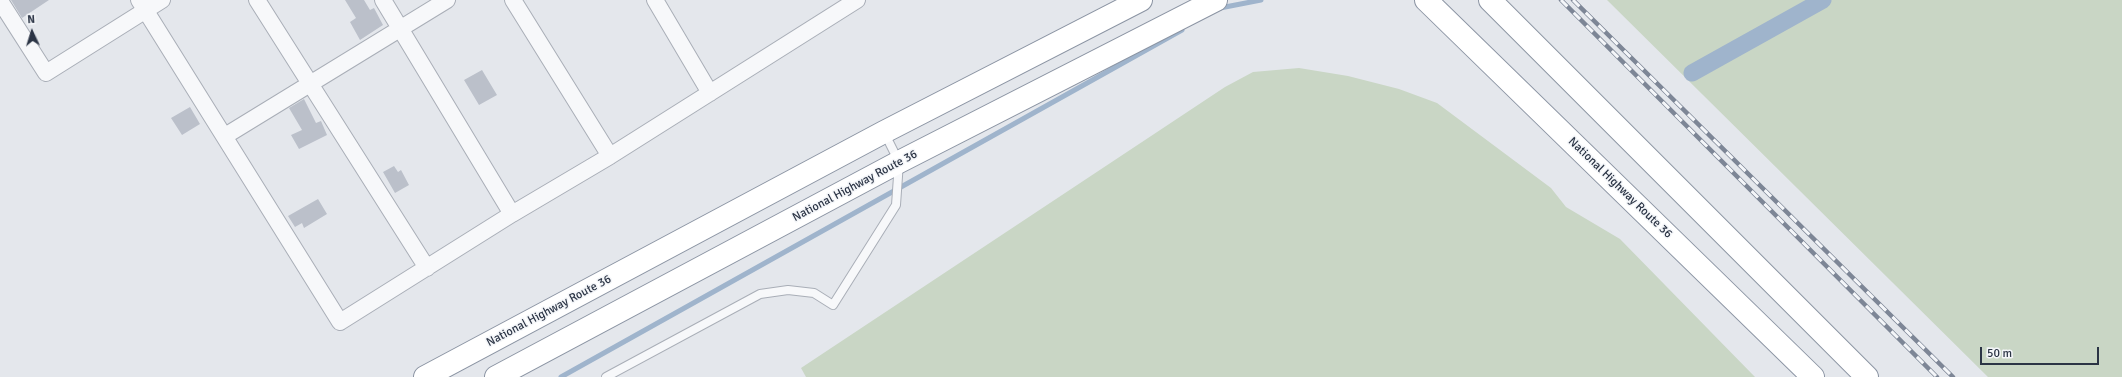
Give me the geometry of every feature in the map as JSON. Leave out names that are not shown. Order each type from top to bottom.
[{"type":"highway","name":"National Highway Route 36","points":[[425,377],[884,132],[1141,0]]},
{"type":"highway","name":"National Highway Route 36","points":[[496,377],[899,162],[1216,0]]},
{"type":"highway","name":"National Highway Route 36","points":[[1426,0],[1813,377]]},
{"type":"highway","points":[[1490,0],[1867,377]]},
{"type":"street","points":[[0,1],[46,73],[142,5],[162,0]]},
{"type":"street","points":[[257,0],[426,268]]},
{"type":"street","points":[[383,0],[512,214]]},
{"type":"street","points":[[225,136],[447,0]]},
{"type":"street","points":[[513,0],[610,156]]},
{"type":"street","points":[[655,0],[710,93]]},
{"type":"street","points":[[142,5],[340,322],[512,214],[610,156],[857,0]]},
{"type":"lane","points":[[606,377],[760,294],[788,290],[814,293],[833,304],[896,205],[899,162],[884,132]]},
{"type":"green space","points":[[1607,0],[2122,0],[2122,377],[1988,377]]},
{"type":"green space","points":[[1299,68],[1348,76],[1399,89],[1437,103],[1551,188],[1566,207],[1620,239],[1755,377],[806,377],[801,368],[1225,87],[1253,72]]},
{"type":"building","points":[[11,0],[49,0],[22,18]]},
{"type":"building","points":[[345,0],[364,0],[370,10],[374,8],[383,25],[360,40],[350,22],[356,18]]},
{"type":"building","points":[[482,70],[497,95],[479,105],[464,80]]},
{"type":"building","points":[[304,99],[316,123],[321,121],[327,135],[299,149],[291,135],[302,130],[289,108]]},
{"type":"building","points":[[190,107],[200,124],[182,135],[171,118]]},
{"type":"building","points":[[394,166],[398,172],[401,170],[409,185],[395,193],[383,172]]},
{"type":"building","points":[[318,199],[327,214],[304,228],[302,223],[295,227],[288,216]]},
{"type":"waterway","points":[[1220,8],[1261,0]]},
{"type":"waterway","points":[[1692,73],[1823,0]]},
{"type":"waterway","points":[[561,377],[1182,30]]},
{"type":"railway","points":[[1561,0],[1937,377]]},
{"type":"railway","points":[[1573,0],[1953,377]]}]
